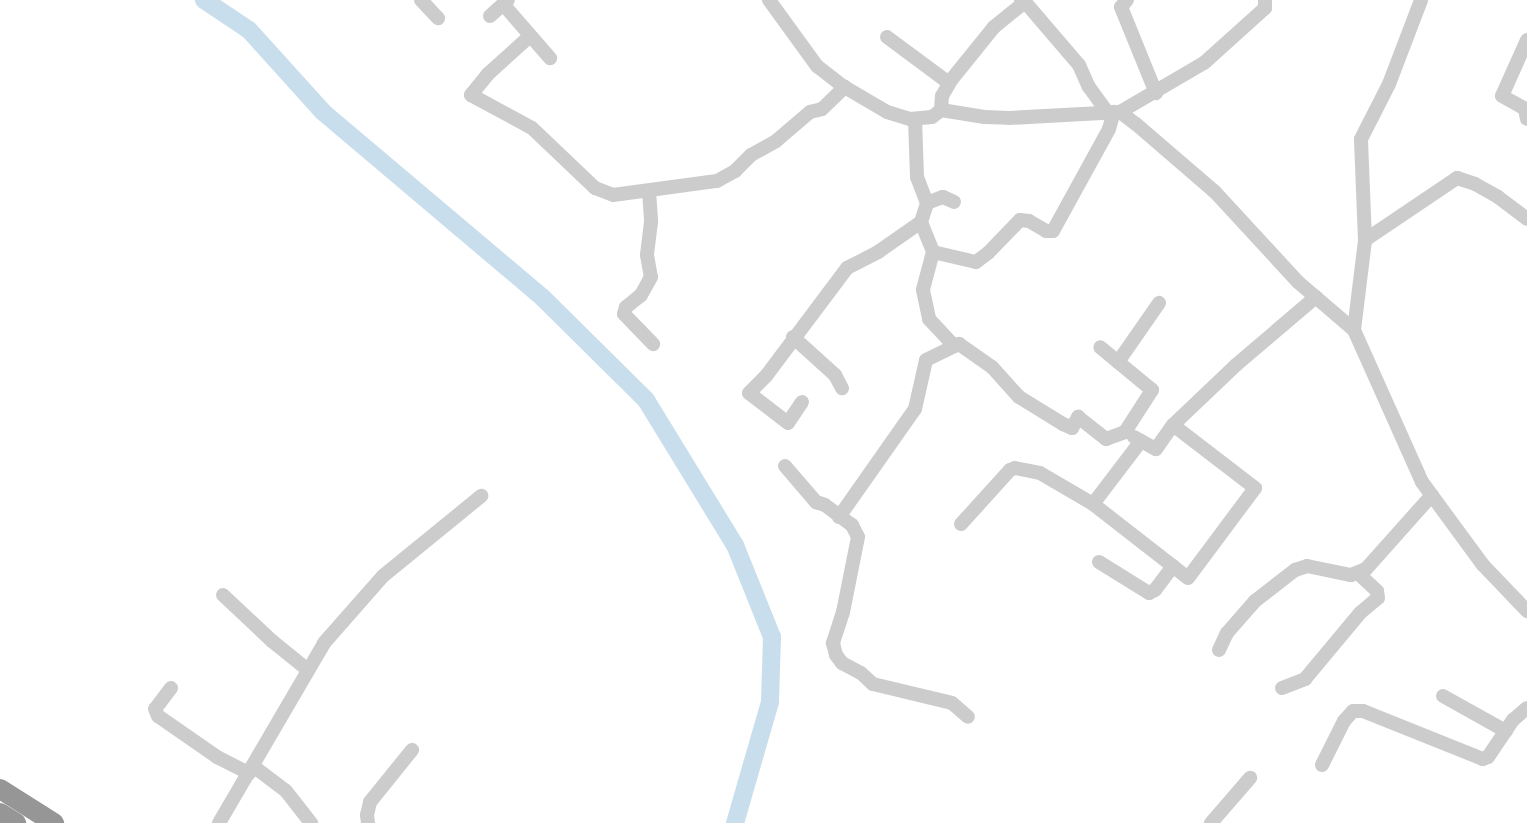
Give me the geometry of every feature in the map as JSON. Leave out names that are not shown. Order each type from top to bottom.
[{"type":"highway","points":[[0,789],[54,823]]},
{"type":"highway","points":[[0,813],[16,823]]},
{"type":"street","points":[[422,0],[438,18]]},
{"type":"street","points":[[769,0],[817,66],[845,87],[887,112],[915,119],[932,117],[941,110],[984,117],[1009,118],[1114,112],[1156,93],[1204,63],[1265,8],[1265,0]]},
{"type":"street","points":[[1126,0],[1121,7],[1156,93]]},
{"type":"street","points":[[1354,330],[1365,240],[1361,139],[1389,84],[1421,0]]},
{"type":"street","points":[[941,110],[942,96],[949,83],[994,27],[1023,1],[1079,65],[1089,87],[1114,112],[1215,192],[1298,282],[1354,330],[1422,482],[1483,565],[1527,611]]},
{"type":"street","points":[[490,16],[506,2],[530,36],[550,58]]},
{"type":"street","points":[[530,36],[488,74],[471,95],[532,128],[582,177],[604,193],[613,195],[717,181],[735,171],[751,155],[776,141],[810,112],[822,109],[845,87]]},
{"type":"street","points":[[887,37],[949,83]]},
{"type":"street","points":[[1527,40],[1502,96],[1525,109],[1527,119]]},
{"type":"street","points":[[933,252],[976,262],[1020,220],[1029,221],[1046,231],[1053,231],[1109,129],[1114,112]]},
{"type":"street","points":[[802,402],[788,423],[749,393],[766,376],[793,337],[847,268],[878,252],[921,222],[927,203],[917,177],[915,119]]},
{"type":"street","points":[[1365,240],[1457,178],[1475,184],[1498,197],[1527,219]]},
{"type":"street","points":[[649,191],[651,222],[647,255],[651,277],[641,295],[626,307],[624,314],[653,344]]},
{"type":"street","points":[[927,203],[943,197],[954,202]]},
{"type":"street","points":[[921,222],[933,252],[923,290],[929,319],[954,346]]},
{"type":"street","points":[[1125,432],[1156,449],[1173,425],[1236,365],[1316,297]]},
{"type":"street","points":[[1119,362],[1159,303]]},
{"type":"street","points":[[793,337],[835,375],[842,388]]},
{"type":"street","points":[[839,517],[915,408],[926,360],[959,344],[983,361],[1019,397],[1063,424],[1072,428],[1078,417],[1106,439],[1125,432],[1152,390],[1100,347]]},
{"type":"street","points":[[961,524],[1010,470],[1015,468],[1040,473],[1093,504],[1188,578],[1255,488],[1173,425]]},
{"type":"street","points":[[1093,504],[1141,441]]},
{"type":"street","points":[[785,466],[816,502],[825,505],[852,525],[858,537],[843,612],[833,643],[842,663],[861,673],[873,684],[952,703],[968,717]]},
{"type":"street","points":[[1219,650],[1227,633],[1255,602],[1296,570],[1307,566],[1352,575],[1359,574],[1366,569],[1432,495]]},
{"type":"street","points":[[219,823],[324,643],[383,576],[481,496]]},
{"type":"street","points":[[1099,562],[1149,593],[1155,590],[1173,566]]},
{"type":"street","points":[[1282,688],[1305,679],[1360,613],[1378,598],[1377,591],[1359,574]]},
{"type":"street","points":[[223,595],[272,641],[308,670]]},
{"type":"street","points":[[171,688],[155,709],[158,716],[217,757],[251,770],[286,791],[311,823]]},
{"type":"street","points":[[1443,696],[1506,731]]},
{"type":"street","points":[[1322,765],[1344,721],[1353,711],[1372,714],[1476,758],[1488,757],[1506,731],[1527,708]]},
{"type":"street","points":[[368,823],[370,802],[412,750]]},
{"type":"street","points":[[1211,823],[1250,778]]},
{"type":"waterway","points":[[204,0],[249,30],[323,112],[543,298],[646,400],[735,545],[772,637],[770,702],[735,823]]}]
